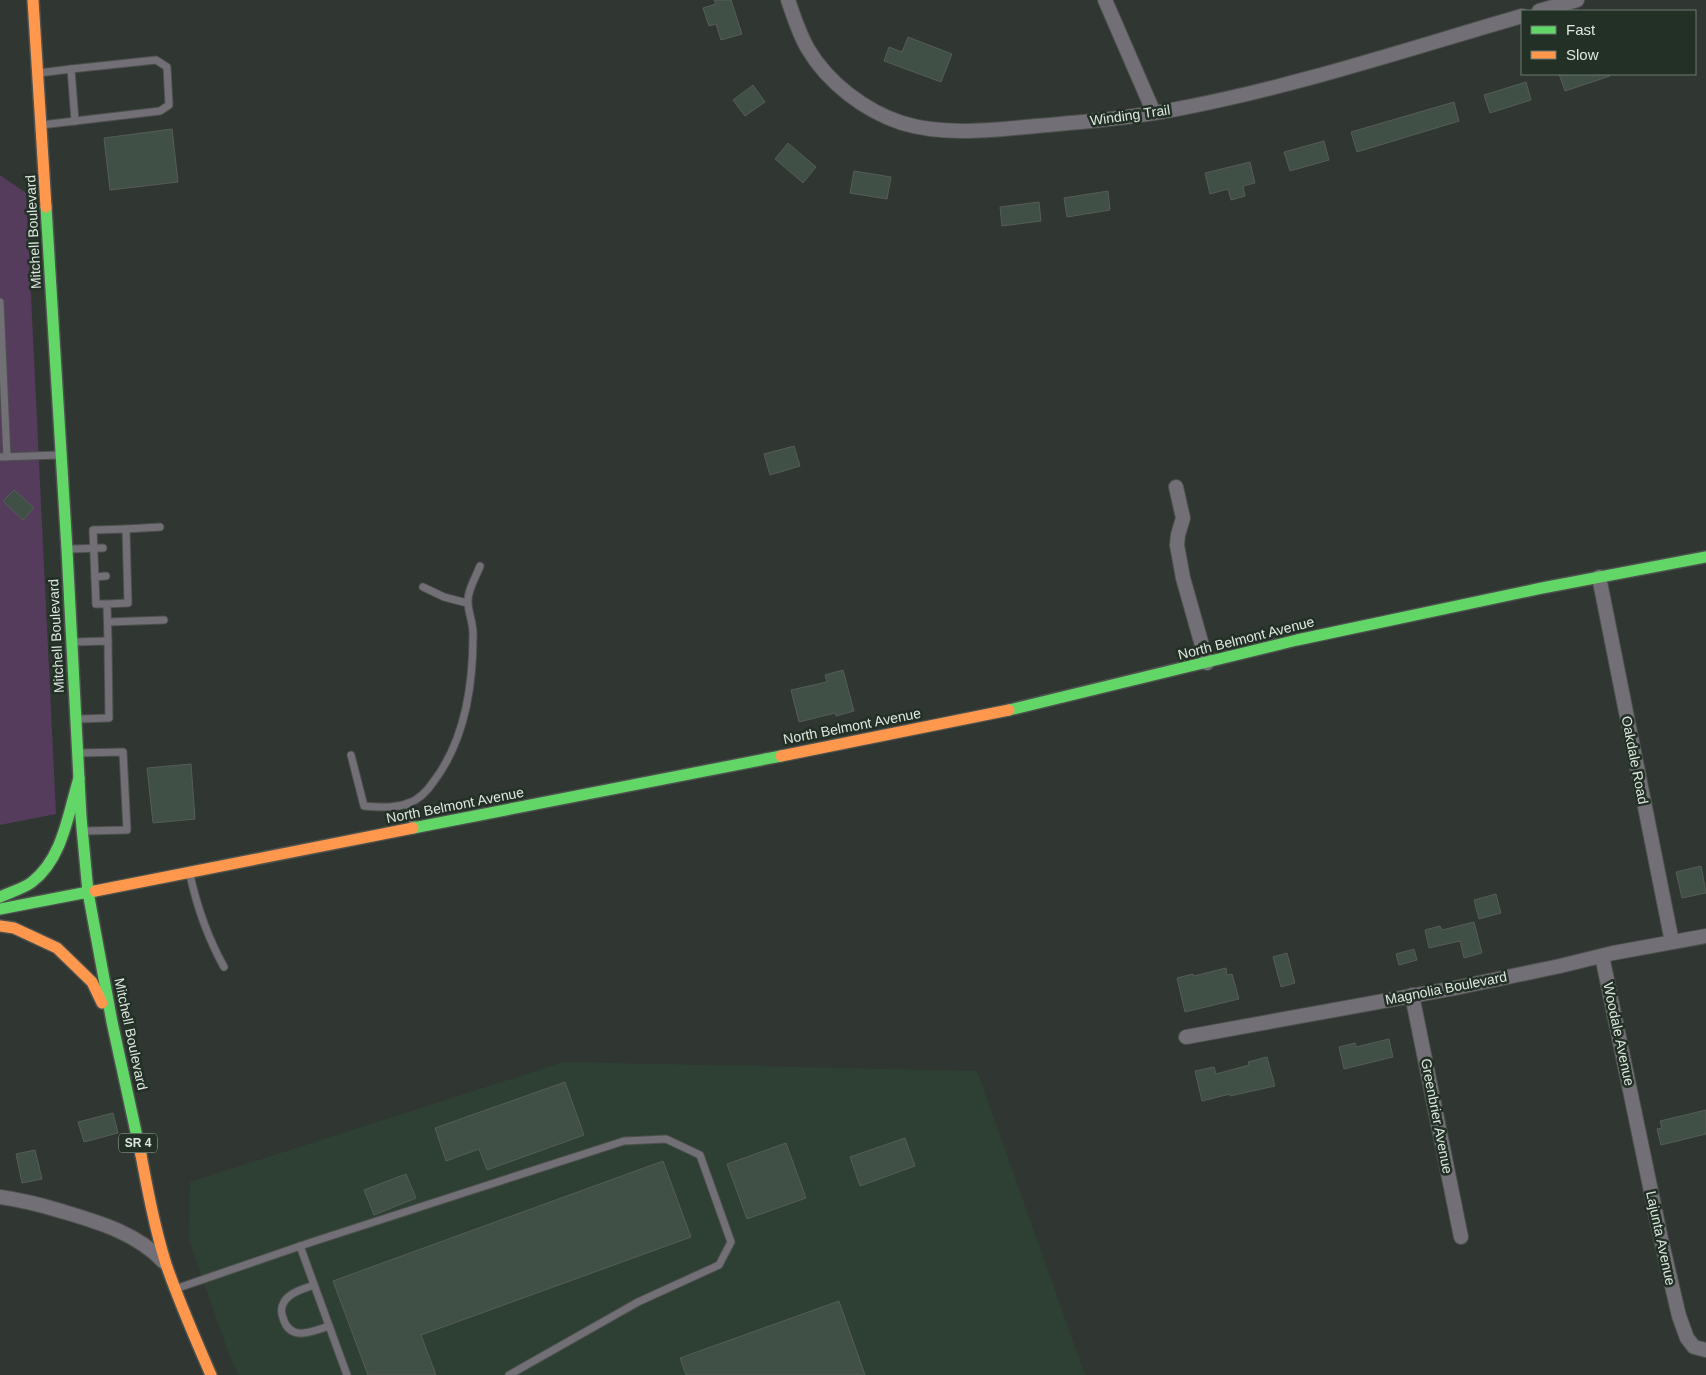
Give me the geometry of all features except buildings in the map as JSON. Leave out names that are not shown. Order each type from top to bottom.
[{"type":"street","name":"Mitchell Boulevard","points":[[33,0],[67,550],[82,831],[88,892],[112,1022],[166,1263]]},
{"type":"street","name":"Winding Trail","points":[[788,0],[807,48],[832,78],[855,98],[876,112],[902,123],[924,128],[947,130],[999,129],[1084,122],[1154,113],[1235,97],[1521,16]]},
{"type":"street","points":[[1105,0],[1154,113]]},
{"type":"street","points":[[1542,10],[1577,0]]},
{"type":"street","points":[[1176,487],[1183,518],[1177,545],[1207,663]]},
{"type":"street","name":"North Belmont Avenue","points":[[0,910],[928,727],[1058,699],[1297,640],[1706,557]]},
{"type":"street","name":"Oakdale Road","points":[[1599,578],[1672,942]]},
{"type":"street","points":[[0,897],[31,883],[43,871],[55,853],[63,834],[79,778]]},
{"type":"street","name":"SR 4","points":[[0,926],[14,928],[57,948],[92,982],[112,1022]]},
{"type":"street","name":"Magnolia Boulevard","points":[[1186,1037],[1412,995],[1706,936]]},
{"type":"street","name":"Woodale Avenue","points":[[1602,956],[1635,1112]]},
{"type":"street","name":"Greenbrier Avenue","points":[[1412,995],[1461,1237]]},
{"type":"street","name":"Lajunta Avenue","points":[[1635,1112],[1679,1316],[1687,1338],[1694,1347],[1706,1350]]},
{"type":"street","points":[[0,1197],[38,1204],[89,1219],[123,1232],[144,1244],[166,1263]]},
{"type":"street","name":"SR 4","points":[[166,1263],[195,1340],[211,1375]]},
{"type":"lane","points":[[38,73],[156,60],[167,67],[169,106],[160,111],[41,125]]},
{"type":"lane","points":[[71,70],[75,121]]},
{"type":"lane","points":[[0,302],[4,457],[61,454]]},
{"type":"lane","points":[[126,528],[123,575],[128,603],[96,604],[93,530],[126,528],[160,527]]},
{"type":"lane","points":[[118,548],[126,547]]},
{"type":"lane","points":[[67,550],[102,548]]},
{"type":"lane","points":[[351,755],[364,806],[386,808],[408,803],[427,791],[445,767],[459,738],[470,680],[474,634],[468,603],[480,566]]},
{"type":"lane","points":[[95,577],[106,576]]},
{"type":"lane","points":[[422,587],[444,597],[468,603]]},
{"type":"lane","points":[[76,719],[109,718],[107,604]]},
{"type":"lane","points":[[108,622],[164,620]]},
{"type":"lane","points":[[71,642],[108,641]]},
{"type":"lane","points":[[78,753],[123,752],[127,830],[82,831]]},
{"type":"lane","points":[[408,803],[414,828]]},
{"type":"lane","points":[[190,872],[196,901],[212,946],[224,967]]},
{"type":"lane","points":[[175,1289],[300,1246],[624,1141],[666,1139],[700,1154],[731,1242],[719,1264],[638,1302],[509,1375]]},
{"type":"lane","points":[[300,1246],[347,1375]]},
{"type":"lane","points":[[314,1285],[294,1293],[284,1302],[281,1312],[285,1324],[294,1332],[305,1334],[329,1326]]},
{"type":"shaded area","points":[[0,175],[26,193],[56,814],[0,825]]},
{"type":"shaded area","points":[[564,1062],[977,1071],[1085,1375],[239,1375],[231,1360],[189,1240],[190,1182]]},
{"type":"traffic: fast","points":[[46,207],[81,817],[88,892],[95,891]]},
{"type":"traffic: fast","points":[[1009,710],[1297,640],[1542,588],[1706,557]]},
{"type":"traffic: fast","points":[[413,828],[781,756]]},
{"type":"traffic: fast","points":[[0,897],[21,889],[32,882],[51,861],[63,834],[79,778]]},
{"type":"traffic: fast","points":[[0,909],[88,892],[112,1022],[141,1155]]},
{"type":"traffic: slow","points":[[33,0],[46,207]]},
{"type":"traffic: slow","points":[[781,756],[1009,710]]},
{"type":"traffic: slow","points":[[95,891],[413,828]]},
{"type":"traffic: slow","points":[[0,926],[14,928],[57,948],[92,982],[102,1003]]},
{"type":"traffic: slow","points":[[141,1155],[155,1224],[166,1264],[211,1375]]}]
